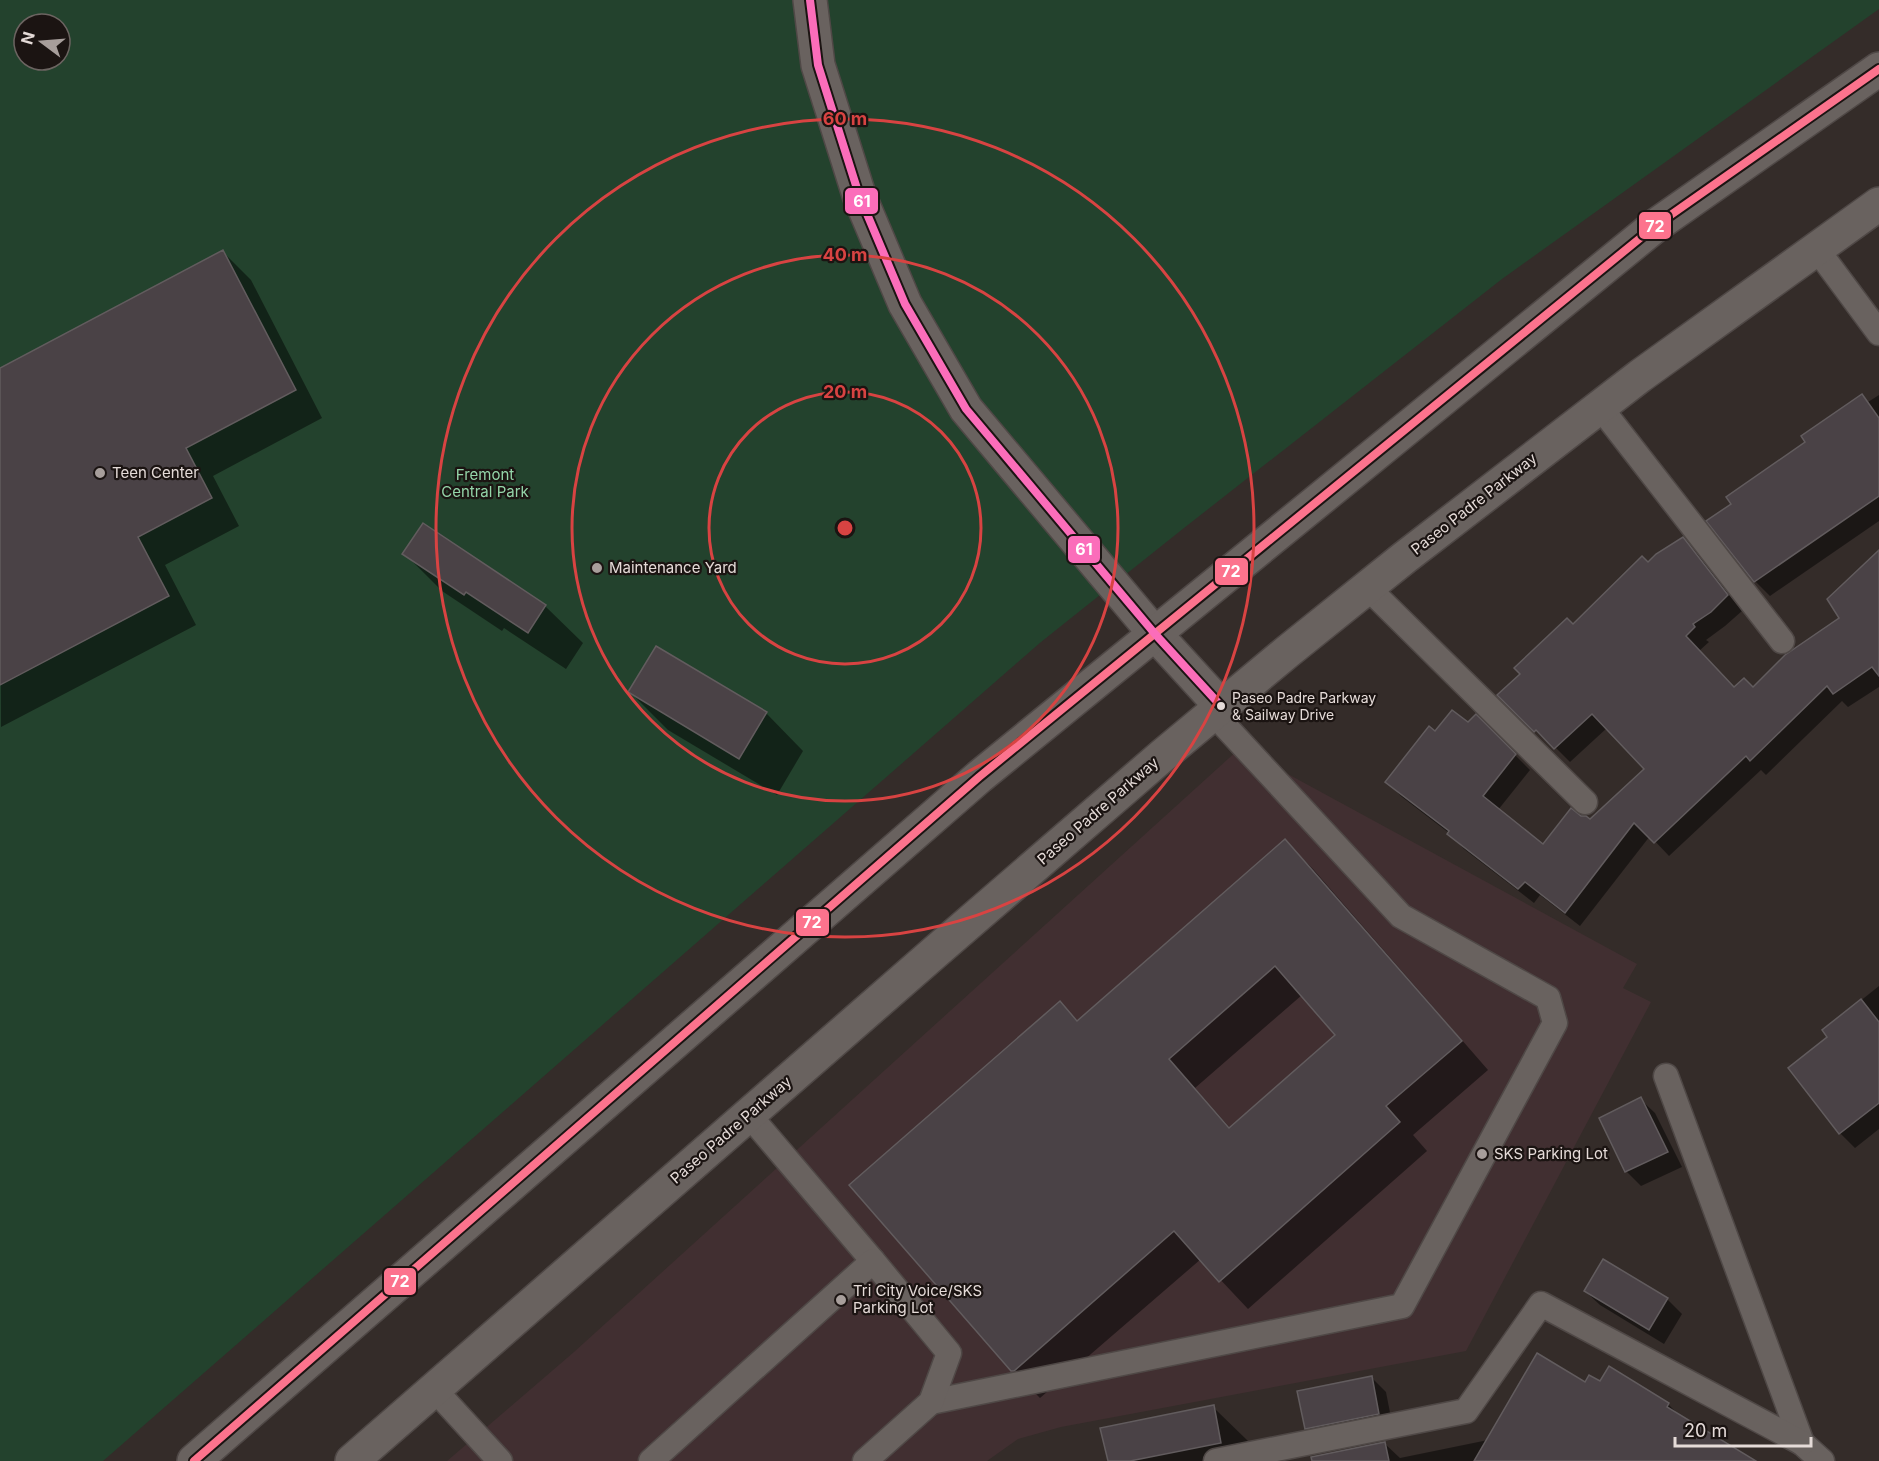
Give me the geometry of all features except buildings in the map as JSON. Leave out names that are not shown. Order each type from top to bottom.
[{"type":"main road","points":[[810,0],[818,65],[859,195],[905,304],[966,409],[1217,710]]},
{"type":"main road","points":[[194,1461],[980,777],[1655,226],[1879,69]]},
{"type":"main road","name":"Paseo Padre Parkway","points":[[352,1461],[1217,710],[1367,587],[1600,407],[1879,204]]},
{"type":"lane","points":[[1816,248],[1879,333]]},
{"type":"lane","points":[[1600,407],[1782,641]]},
{"type":"lane","points":[[1367,587],[1585,802]]},
{"type":"lane","points":[[931,1402],[1402,1306],[1555,1023],[1548,998],[1401,916],[1217,710]]},
{"type":"lane","points":[[1666,1076],[1802,1443]]},
{"type":"lane","points":[[749,1115],[949,1353],[931,1402],[865,1461]]},
{"type":"lane","points":[[651,1461],[873,1261]]},
{"type":"lane","points":[[1216,1461],[1257,1457],[1466,1411],[1540,1304],[1802,1443],[1822,1461]]},
{"type":"lane","points":[[434,1389],[500,1461]]},
{"type":"shaded area","points":[[1239,749],[1637,964],[1623,988],[1651,1002],[1466,1351],[1061,1427],[1018,1439],[987,1461],[447,1461],[574,1352]]},
{"type":"green space","name":"Fremont Central Park","points":[[0,0],[1879,0],[1879,9],[1502,279],[1041,642],[103,1461],[0,1461]]},
{"type":"transit line","name":"61","points":[[810,0],[818,65],[859,195],[905,304],[966,409],[1155,634],[1221,706]]},
{"type":"transit line","name":"72","points":[[194,1461],[979,777],[1655,226],[1879,69]]},
{"type":"place","name":"Teen Center","points":[[100,473]]},
{"type":"place","name":"Maintenance Yard","points":[[597,568]]},
{"type":"place","name":"Paseo Padre Parkway & Sailway Drive","points":[[1221,706]]},
{"type":"place","name":"SKS Parking Lot","points":[[1482,1154]]},
{"type":"place","name":"Tri City Voice/SKS Parking Lot","points":[[841,1300]]}]
